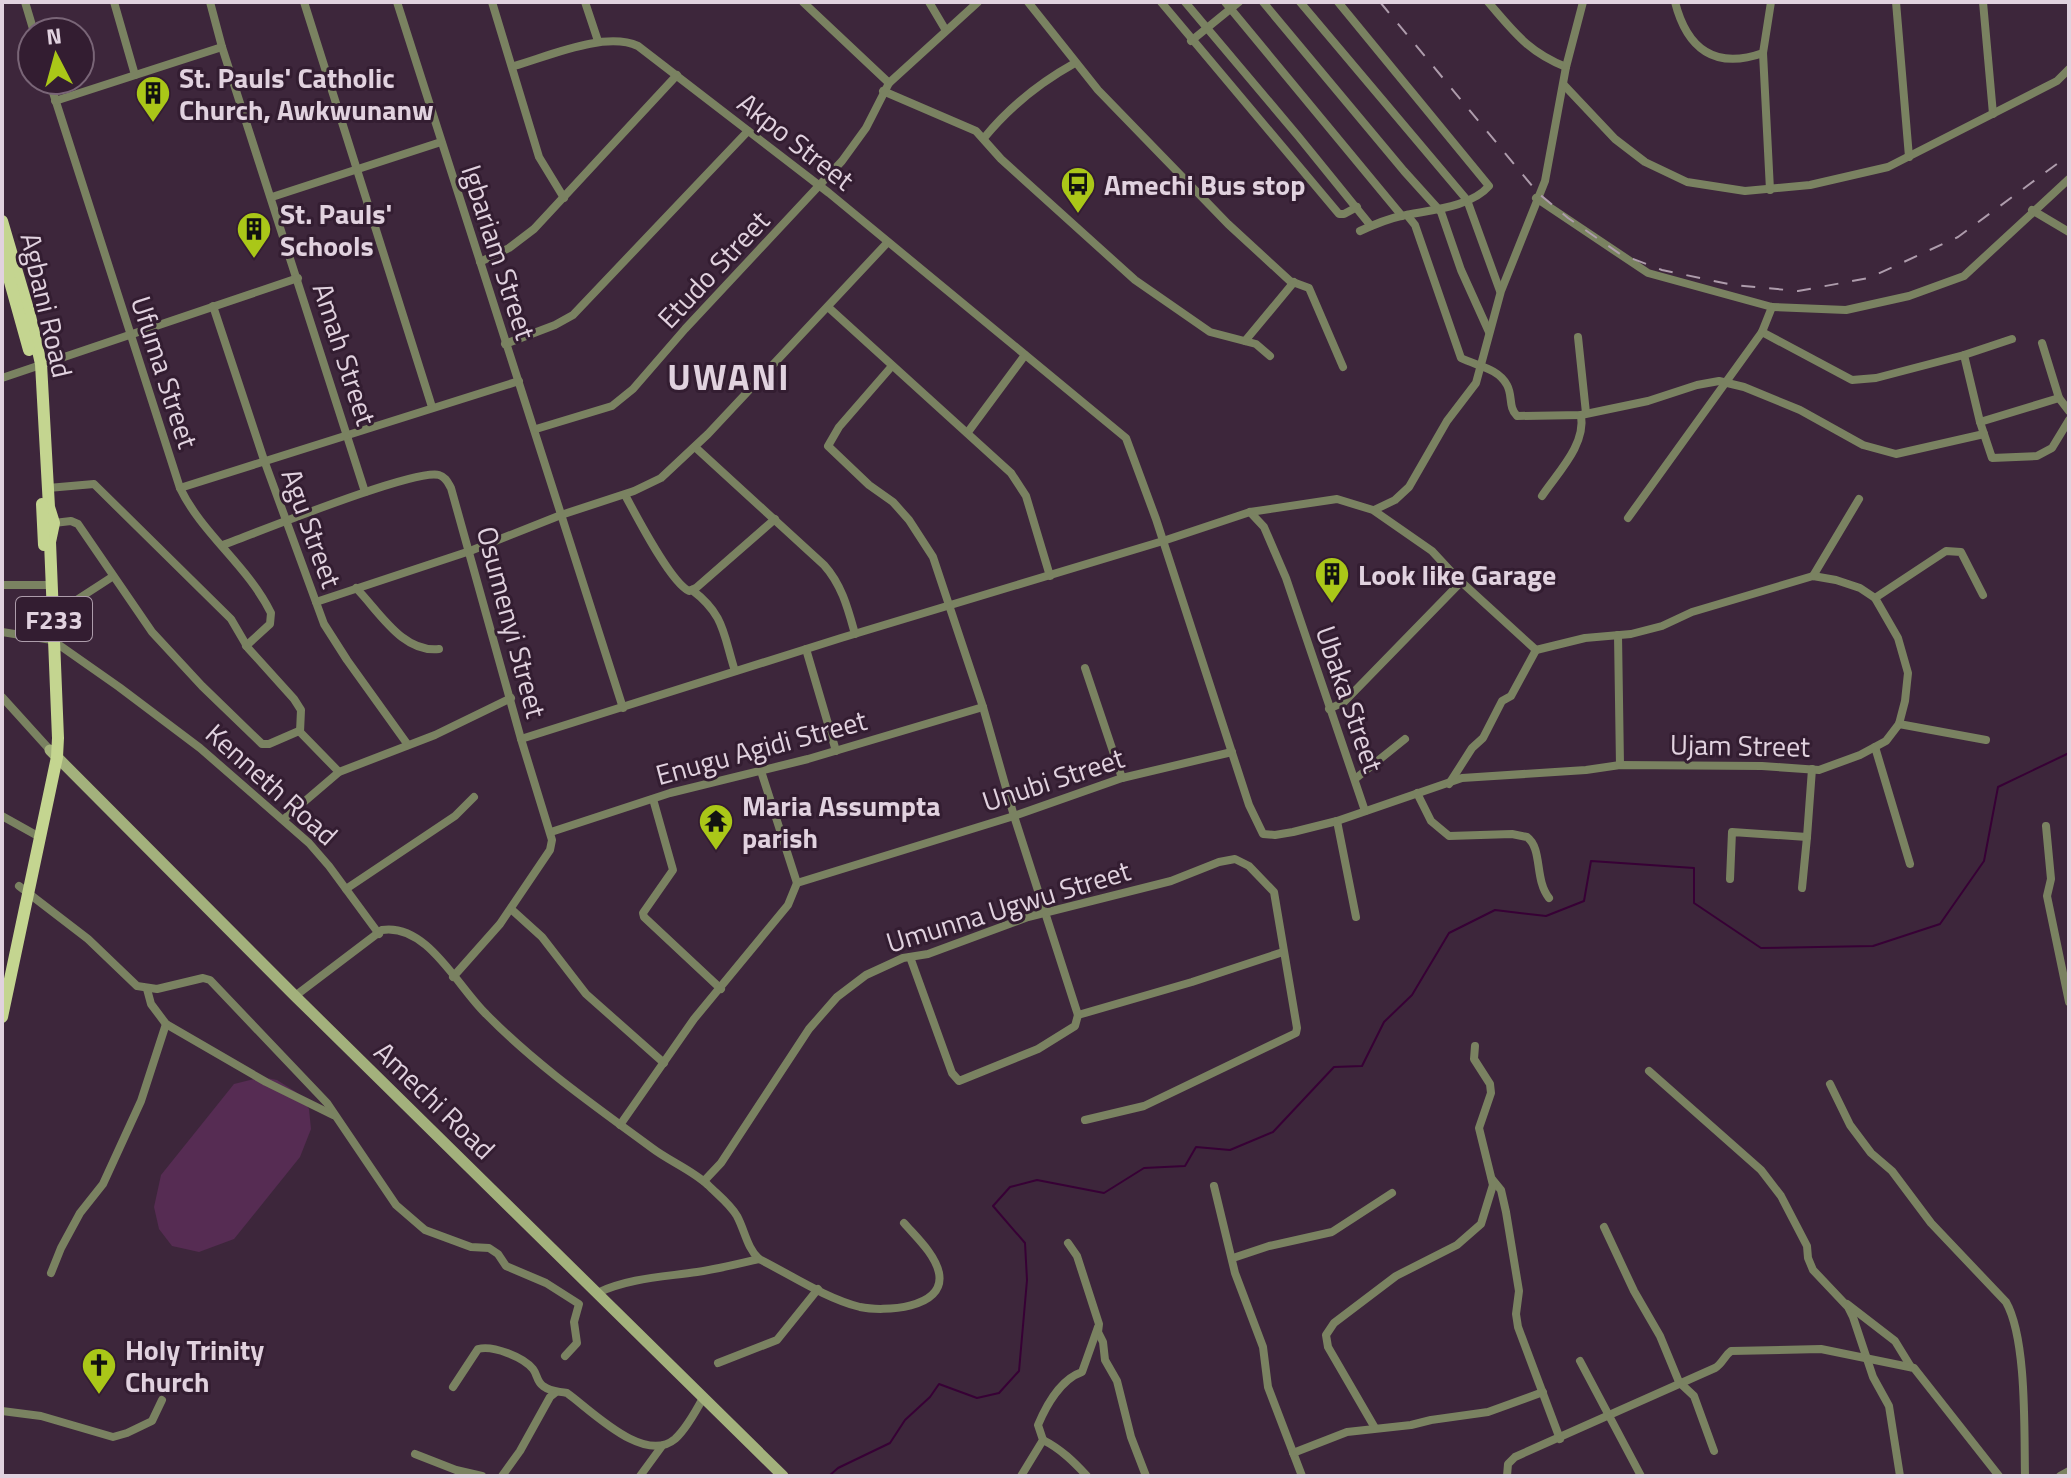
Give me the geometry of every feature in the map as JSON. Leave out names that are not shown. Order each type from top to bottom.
[{"type":"main road","name":"Agbani Road","points":[[2,221],[30,316],[49,507],[54,523],[50,542],[54,619],[53,754],[2,976]]},
{"type":"main road","name":"Agbani Road","points":[[2,253],[37,365],[46,585],[54,642]]},
{"type":"main road","name":"Agbani Road","points":[[2,1017],[23,888],[53,754]]},
{"type":"main road","name":"Amechi Road","points":[[53,754],[779,1473]]},
{"type":"street","points":[[114,2],[135,75]]},
{"type":"street","name":"Amah Street","points":[[210,2],[365,492]]},
{"type":"street","points":[[304,2],[432,407]]},
{"type":"street","name":"Igbariam Street","points":[[397,2],[623,708]]},
{"type":"street","points":[[492,2],[514,66],[539,157],[564,198]]},
{"type":"street","points":[[585,2],[598,41]]},
{"type":"street","points":[[803,2],[886,87],[976,131],[1001,159],[1135,280],[1210,332],[1245,341],[1260,347],[1270,356]]},
{"type":"street","points":[[929,2],[945,29]]},
{"type":"street","name":"Etudo Street","points":[[536,429],[612,406],[626,396],[854,146],[886,87],[945,29],[978,2]]},
{"type":"street","points":[[1028,2],[1075,63],[1228,224],[1294,282],[1312,293],[1343,367]]},
{"type":"street","points":[[1161,2],[1339,214],[1357,207]]},
{"type":"street","points":[[1185,2],[1371,226]]},
{"type":"street","points":[[1191,41],[1228,6],[1239,2]]},
{"type":"street","points":[[1263,2],[1439,209],[1461,270],[1489,332]]},
{"type":"street","points":[[1300,2],[1467,200],[1501,291]]},
{"type":"street","points":[[1338,2],[1489,184],[1486,190],[1467,200],[1360,231]]},
{"type":"street","points":[[1488,2],[1524,43],[1543,58],[1566,67]]},
{"type":"street","points":[[1373,510],[1395,500],[1409,487],[1447,421],[1476,383],[1501,291],[1545,181],[1566,67],[1583,2]]},
{"type":"street","points":[[1675,2],[1683,27],[1707,54],[1725,59],[1747,59],[1763,53]]},
{"type":"street","points":[[1770,190],[1763,53],[1771,2]]},
{"type":"street","points":[[1896,2],[1909,157]]},
{"type":"street","points":[[1983,2],[1993,114]]},
{"type":"street","points":[[1228,6],[1415,225],[1461,358],[1496,372],[1507,385],[1511,408],[1517,416],[1583,414],[1648,401],[1697,385],[1727,382],[1800,410],[1863,445],[1896,454],[1984,434]]},
{"type":"street","name":"Akpo Street","points":[[514,66],[598,41],[620,40],[645,51],[820,186],[1126,438],[1156,519],[1249,805]]},
{"type":"street","points":[[55,101],[222,47]]},
{"type":"street","points":[[984,138],[1027,94],[1075,63]]},
{"type":"street","points":[[1564,85],[1615,139],[1660,171],[1705,187],[1745,191],[1770,190],[1867,173],[1909,157],[1993,114],[2057,81],[2069,69]]},
{"type":"street","points":[[480,262],[521,240],[677,75]]},
{"type":"street","name":"Ufuma Street","points":[[54,96],[180,488],[271,614],[267,628],[246,646]]},
{"type":"street","points":[[505,344],[573,315],[748,131]]},
{"type":"street","points":[[272,197],[441,142]]},
{"type":"street","points":[[1536,198],[1648,273],[1772,307],[1846,310],[1909,296],[1964,276],[2069,179]]},
{"type":"street","points":[[2032,210],[2069,232]]},
{"type":"street","points":[[316,602],[470,551],[561,515],[625,495],[661,478],[695,447],[887,243]]},
{"type":"street","points":[[2,378],[298,278]]},
{"type":"street","points":[[1245,341],[1294,282]]},
{"type":"street","name":"Agu Street","points":[[213,306],[264,460],[324,624],[408,745]]},
{"type":"street","points":[[828,307],[968,432],[1022,485],[1050,576]]},
{"type":"street","points":[[1628,518],[1762,332],[1772,307]]},
{"type":"street","points":[[1762,332],[1852,380],[1876,378],[2012,339]]},
{"type":"street","points":[[1542,496],[1579,442],[1583,426],[1578,337]]},
{"type":"street","points":[[2042,343],[2059,398],[2069,411]]},
{"type":"street","points":[[968,432],[1025,355]]},
{"type":"street","points":[[1964,355],[1992,458],[2037,456],[2052,448],[2069,420]]},
{"type":"street","points":[[892,366],[839,427],[828,446],[869,485],[893,502],[933,557],[1078,1015],[1075,1026],[1038,1049],[959,1081],[952,1073],[910,957]]},
{"type":"street","points":[[180,488],[519,381]]},
{"type":"street","points":[[1980,422],[2059,398]]},
{"type":"street","points":[[695,447],[832,574],[845,598],[855,634]]},
{"type":"street","name":"Osumenyi Street","points":[[223,545],[365,492],[429,475],[446,478],[551,832]]},
{"type":"street","points":[[48,488],[84,483],[96,485],[231,619],[246,646],[301,710],[299,731],[339,772]]},
{"type":"street","points":[[625,495],[683,589],[692,590],[712,607],[722,627],[735,671]]},
{"type":"street","points":[[521,739],[1250,512],[1337,499],[1373,510],[1432,551],[1461,582],[1536,650]]},
{"type":"street","points":[[1813,576],[1859,499]]},
{"type":"street","name":"Ubaka Street","points":[[1250,512],[1264,527],[1286,578],[1365,811]]},
{"type":"street","points":[[692,590],[775,519]]},
{"type":"street","points":[[54,523],[71,521],[78,524],[112,577],[165,647],[262,744],[299,731]]},
{"type":"street","points":[[1875,598],[1946,551],[1961,552],[1983,595]]},
{"type":"street","points":[[1448,784],[1472,748],[1483,738],[1502,701],[1511,696],[1536,650],[1585,638],[1662,626],[1692,612],[1813,576],[1860,588],[1875,598],[1898,638],[1908,673],[1899,724],[1986,740]]},
{"type":"street","points":[[54,619],[112,577]]},
{"type":"street","points":[[1329,709],[1344,702],[1461,582]]},
{"type":"street","points":[[2,585],[46,585]]},
{"type":"street","points":[[356,588],[409,644],[428,650],[439,649]]},
{"type":"street","points":[[2,632],[54,642]]},
{"type":"street","points":[[1618,635],[1620,765]]},
{"type":"street","name":"Kenneth Road","points":[[54,642],[163,719],[284,819],[309,843],[379,934]]},
{"type":"street","points":[[806,649],[836,751]]},
{"type":"street","points":[[1085,668],[1122,778]]},
{"type":"street","points":[[2,697],[53,754]]},
{"type":"street","points":[[284,819],[339,772],[435,735],[511,698]]},
{"type":"street","name":"Enugu Agidi Street","points":[[551,832],[653,799],[836,751],[983,707]]},
{"type":"street","name":"Ujam Street","points":[[1249,805],[1261,832],[1266,835],[1337,821],[1462,778],[1620,765],[1812,769],[1837,765],[1875,747],[1886,741],[1899,724]]},
{"type":"street","points":[[1355,779],[1405,739]]},
{"type":"street","points":[[1875,747],[1910,864]]},
{"type":"street","name":"Unubi Street","points":[[797,883],[1014,816],[1122,778],[1232,752]]},
{"type":"street","points":[[1802,888],[1812,769]]},
{"type":"street","points":[[620,1125],[694,1019],[788,905],[797,883],[761,771]]},
{"type":"street","points":[[1417,793],[1431,821],[1449,836],[1512,834],[1527,837],[1535,848],[1541,887],[1549,898]]},
{"type":"street","points":[[346,889],[459,813],[474,797]]},
{"type":"street","points":[[653,799],[673,870],[643,913],[665,939],[721,989]]},
{"type":"street","points":[[2,816],[36,835]]},
{"type":"street","points":[[1337,821],[1356,917]]},
{"type":"street","points":[[2046,826],[2051,879],[2047,896],[2069,1002]]},
{"type":"street","points":[[453,977],[511,909],[550,850],[551,832]]},
{"type":"street","points":[[1730,879],[1732,832],[1807,837]]},
{"type":"street","name":"Umunna Ugwu Street","points":[[704,1181],[721,1163],[823,1012],[854,982],[879,968],[1044,913],[1171,881],[1219,862],[1235,859],[1249,866],[1274,892],[1296,1033],[1144,1106],[1085,1120]]},
{"type":"street","points":[[23,888],[88,939],[130,982],[147,989],[203,978],[210,980],[285,1057],[336,1116],[396,1205],[425,1230],[471,1247],[489,1248],[498,1254],[506,1266],[546,1283],[579,1304],[574,1322],[577,1343],[565,1356]]},
{"type":"street","points":[[511,909],[542,937],[586,994],[664,1063]]},
{"type":"street","points":[[295,996],[382,930],[394,929],[414,935],[424,941],[491,1020],[574,1091],[704,1181],[736,1216],[750,1248],[759,1259],[851,1304],[880,1310],[915,1305],[932,1295],[940,1281],[937,1267],[904,1223]]},
{"type":"street","points":[[1078,1015],[1283,952]]},
{"type":"street","points":[[147,989],[151,1004],[166,1024],[266,1082],[336,1116]]},
{"type":"street","points":[[51,1273],[80,1213],[103,1184],[141,1101],[166,1024]]},
{"type":"street","points":[[1475,1046],[1474,1059],[1491,1088],[1479,1132],[1492,1179],[1501,1190],[1506,1212],[1519,1291],[1518,1327],[1560,1439]]},
{"type":"street","points":[[1649,1071],[1761,1170],[1781,1196],[1807,1246],[1813,1270],[1848,1307],[1873,1377],[1889,1406],[1900,1476]]},
{"type":"street","points":[[1830,1084],[1850,1125],[1871,1153],[1892,1171],[1931,1223],[2013,1313],[2023,1384],[2025,1476]]},
{"type":"street","points":[[1375,1428],[1328,1347],[1327,1331],[1396,1276],[1472,1234],[1487,1210],[1492,1179]]},
{"type":"street","points":[[1214,1186],[1235,1273],[1263,1347],[1268,1387],[1302,1476]]},
{"type":"street","points":[[1233,1258],[1269,1246],[1332,1232],[1392,1193]]},
{"type":"street","points":[[1604,1227],[1634,1291],[1660,1336],[1679,1382],[1694,1396],[1714,1451]]},
{"type":"street","points":[[1068,1243],[1077,1256],[1099,1324],[1106,1364],[1117,1381],[1133,1443],[1146,1476]]},
{"type":"street","points":[[597,1293],[661,1275],[693,1273],[759,1259]]},
{"type":"street","points":[[718,1363],[777,1340],[818,1289]]},
{"type":"street","points":[[1837,1296],[1895,1341],[1911,1367],[1999,1476]]},
{"type":"street","points":[[1087,1476],[1063,1451],[1043,1440],[1038,1425],[1070,1376],[1082,1372],[1099,1324]]},
{"type":"street","points":[[453,1387],[475,1352],[486,1347],[526,1363],[535,1372],[539,1383],[555,1393],[567,1393],[632,1441],[662,1446]]},
{"type":"street","points":[[1507,1476],[1508,1464],[1515,1457],[1715,1368],[1736,1350],[1821,1349],[1911,1367]]},
{"type":"street","points":[[1580,1361],[1641,1476]]},
{"type":"street","points":[[1293,1453],[1339,1435],[1488,1412],[1543,1392]]},
{"type":"street","points":[[502,1476],[555,1393]]},
{"type":"street","points":[[640,1476],[662,1446],[678,1435],[703,1398]]},
{"type":"street","points":[[2,1411],[41,1416],[113,1437],[152,1421],[162,1400]]},
{"type":"street","points":[[1021,1476],[1043,1440]]},
{"type":"street","points":[[415,1454],[456,1470],[482,1476]]},
{"type":"street","points":[[2060,1476],[2069,1471]]},
{"type":"shaded area","points":[[262,1077],[277,1080],[296,1092],[309,1109],[311,1129],[300,1157],[234,1239],[199,1252],[172,1246],[159,1229],[154,1207],[161,1175],[234,1084]]},
{"type":"waterway","points":[[829,1476],[838,1468],[890,1443],[905,1420],[939,1384],[977,1398],[999,1393],[1019,1371],[1027,1280],[1025,1243],[993,1206],[1010,1187],[1037,1180],[1104,1193],[1144,1168],[1185,1166],[1196,1147],[1230,1150],[1273,1132],[1334,1067],[1362,1066],[1384,1022],[1412,995],[1449,933],[1495,910],[1546,916],[1584,901],[1591,861],[1694,868],[1694,903],[1761,948],[1873,946],[1940,924],[1984,861],[1998,787],[2069,753]]},
{"type":"railway","points":[[1380,2],[1538,193],[1620,254],[1662,270],[1733,285],[1798,291],[1869,278],[1958,237],[2069,155]]},
{"type":"place","name":"St. Pauls' Catholic Church, Awkwunanw","points":[[153,124]]},
{"type":"place","name":"Amechi Bus stop","points":[[1078,215]]},
{"type":"place","name":"St. Pauls' Schools","points":[[254,260]]},
{"type":"place","name":"Look like Garage","points":[[1332,605]]},
{"type":"place","name":"Maria Assumpta parish","points":[[716,852]]},
{"type":"place","name":"Holy Trinity Church","points":[[99,1396]]},
{"type":"district","name":"UWANI","points":[[729,376]]}]
